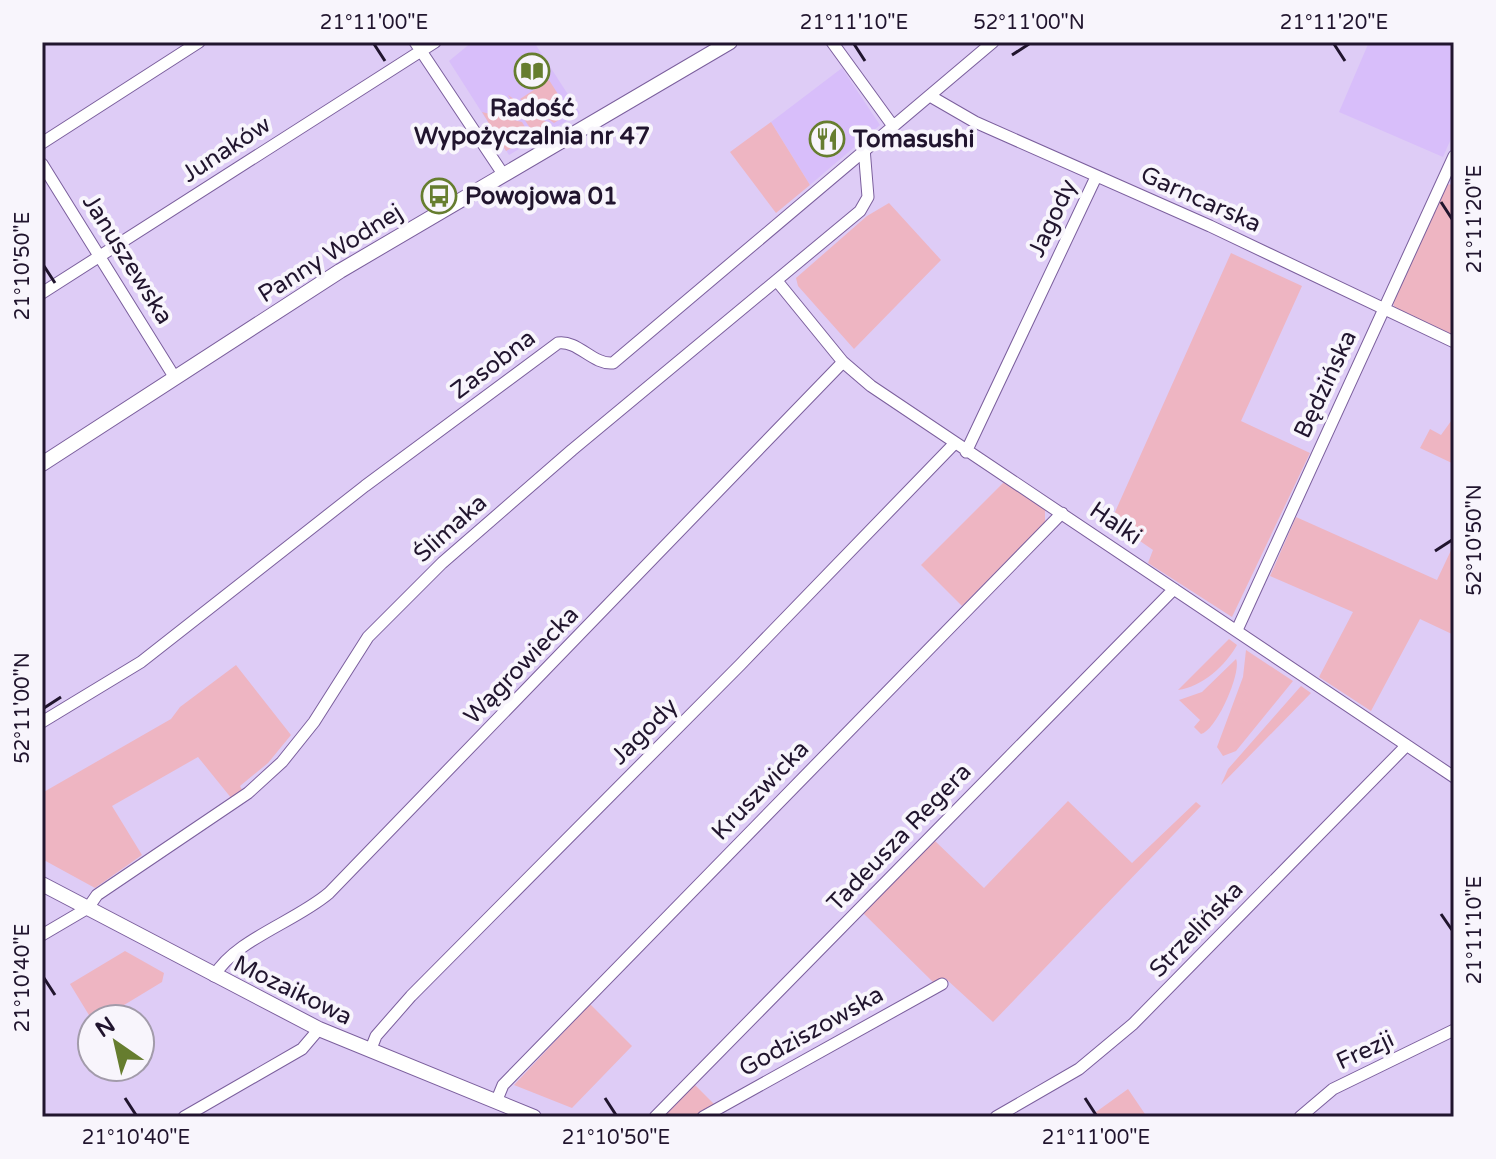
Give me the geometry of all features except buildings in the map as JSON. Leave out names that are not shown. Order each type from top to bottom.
[{"type":"street","points":[[42,143],[199,42]]},
{"type":"street","name":"Junaków","points":[[42,293],[418,46],[435,42]]},
{"type":"street","name":"Panny Wodnej","points":[[42,464],[340,271],[730,42]]},
{"type":"street","points":[[832,42],[893,126]]},
{"type":"street","name":"Zasobna","points":[[42,722],[141,662],[365,486],[558,343],[568,342],[605,364],[613,363],[993,42]]},
{"type":"street","points":[[418,46],[503,174]]},
{"type":"street","name":"Garncarska","points":[[930,96],[975,122],[1210,226],[1454,342]]},
{"type":"street","name":"Ślimaka","points":[[42,935],[88,908],[97,895],[248,793],[306,733],[368,637],[442,563],[866,203],[864,148]]},
{"type":"street","name":"Będzińska","points":[[1237,630],[1454,156]]},
{"type":"street","name":"Januszewska","points":[[42,164],[175,378]]},
{"type":"street","name":"Jagody","points":[[966,452],[1096,177]]},
{"type":"street","name":"Halki","points":[[777,281],[843,362],[954,444],[1062,513],[1454,777]]},
{"type":"street","name":"Wągrowiecka","points":[[214,976],[231,953],[286,924],[329,893],[843,362]]},
{"type":"street","name":"Jagody","points":[[370,1051],[376,1036],[411,996],[954,444]]},
{"type":"street","name":"Kruszwicka","points":[[496,1102],[503,1085],[1062,513]]},
{"type":"street","name":"Tadeusza Regera","points":[[655,1117],[1174,589]]},
{"type":"street","name":"Strzelińska","points":[[996,1117],[1079,1069],[1133,1024],[1406,746]]},
{"type":"street","name":"Mozaikowa","points":[[42,884],[319,1029],[534,1117]]},
{"type":"street","name":"Godziszowska","points":[[703,1117],[942,984]]},
{"type":"street","points":[[184,1117],[302,1049],[319,1029]]},
{"type":"street","name":"Frezji","points":[[1300,1117],[1333,1089],[1454,1030]]},
{"type":"shaded area","points":[[472,42],[534,42],[580,113],[509,155],[449,61]]},
{"type":"shaded area","points":[[1369,42],[1454,42],[1454,132],[1443,157],[1339,112]]},
{"type":"shaded area","points":[[842,68],[880,125],[810,185],[771,122]]},
{"type":"shaded area","points":[[549,80],[570,113],[554,123],[520,99]]},
{"type":"shaded area","points":[[508,95],[551,125],[534,134]]},
{"type":"shaded area","points":[[482,112],[522,122],[531,137],[506,151]]},
{"type":"shaded area","points":[[771,122],[810,185],[776,213],[730,152]]},
{"type":"shaded area","points":[[1446,184],[1454,185],[1454,336],[1395,309],[1393,303]]},
{"type":"shaded area","points":[[889,203],[941,260],[854,349],[798,286],[796,278],[867,216]]},
{"type":"shaded area","points":[[1231,253],[1302,286],[1241,421],[1310,453],[1232,617],[1148,563],[1153,550],[1111,521]]},
{"type":"shaded area","points":[[1454,417],[1454,464],[1420,448],[1430,429],[1441,435]]},
{"type":"shaded area","points":[[1005,481],[1045,508],[1045,522],[962,606],[921,565]]},
{"type":"shaded area","points":[[1296,517],[1437,580],[1454,544],[1454,635],[1420,619],[1371,711],[1319,677],[1353,612],[1270,576]]},
{"type":"shaded area","points":[[1229,639],[1237,645],[1220,667],[1196,685],[1178,690]]},
{"type":"shaded area","points":[[1246,650],[1293,681],[1236,751],[1223,756],[1217,747],[1243,677]]},
{"type":"shaded area","points":[[1236,659],[1237,666],[1227,700],[1214,722],[1201,734],[1194,727],[1200,720],[1179,700],[1202,692]]},
{"type":"shaded area","points":[[236,665],[291,735],[268,763],[240,786],[242,790],[232,799],[198,757],[112,806],[142,855],[95,888],[42,859],[42,793],[171,719],[180,707]]},
{"type":"shaded area","points":[[1301,686],[1311,693],[1221,785],[1228,769]]},
{"type":"shaded area","points":[[1068,801],[1132,863],[1196,802],[1201,806],[993,1022],[945,978],[934,983],[863,913],[935,841],[984,888]]},
{"type":"shaded area","points":[[125,951],[164,973],[162,982],[127,1003],[82,1003],[70,984]]},
{"type":"shaded area","points":[[590,1004],[632,1046],[572,1108],[514,1085]]},
{"type":"shaded area","points":[[693,1083],[716,1106],[696,1117],[663,1117]]},
{"type":"shaded area","points":[[1128,1089],[1147,1117],[1089,1117]]},
{"type":"place","name":"Radość Wypożyczalnia nr 47","points":[[532,71]]},
{"type":"place","name":"Tomasushi","points":[[827,139]]},
{"type":"place","name":"Powojowa 01","points":[[439,196]]}]
